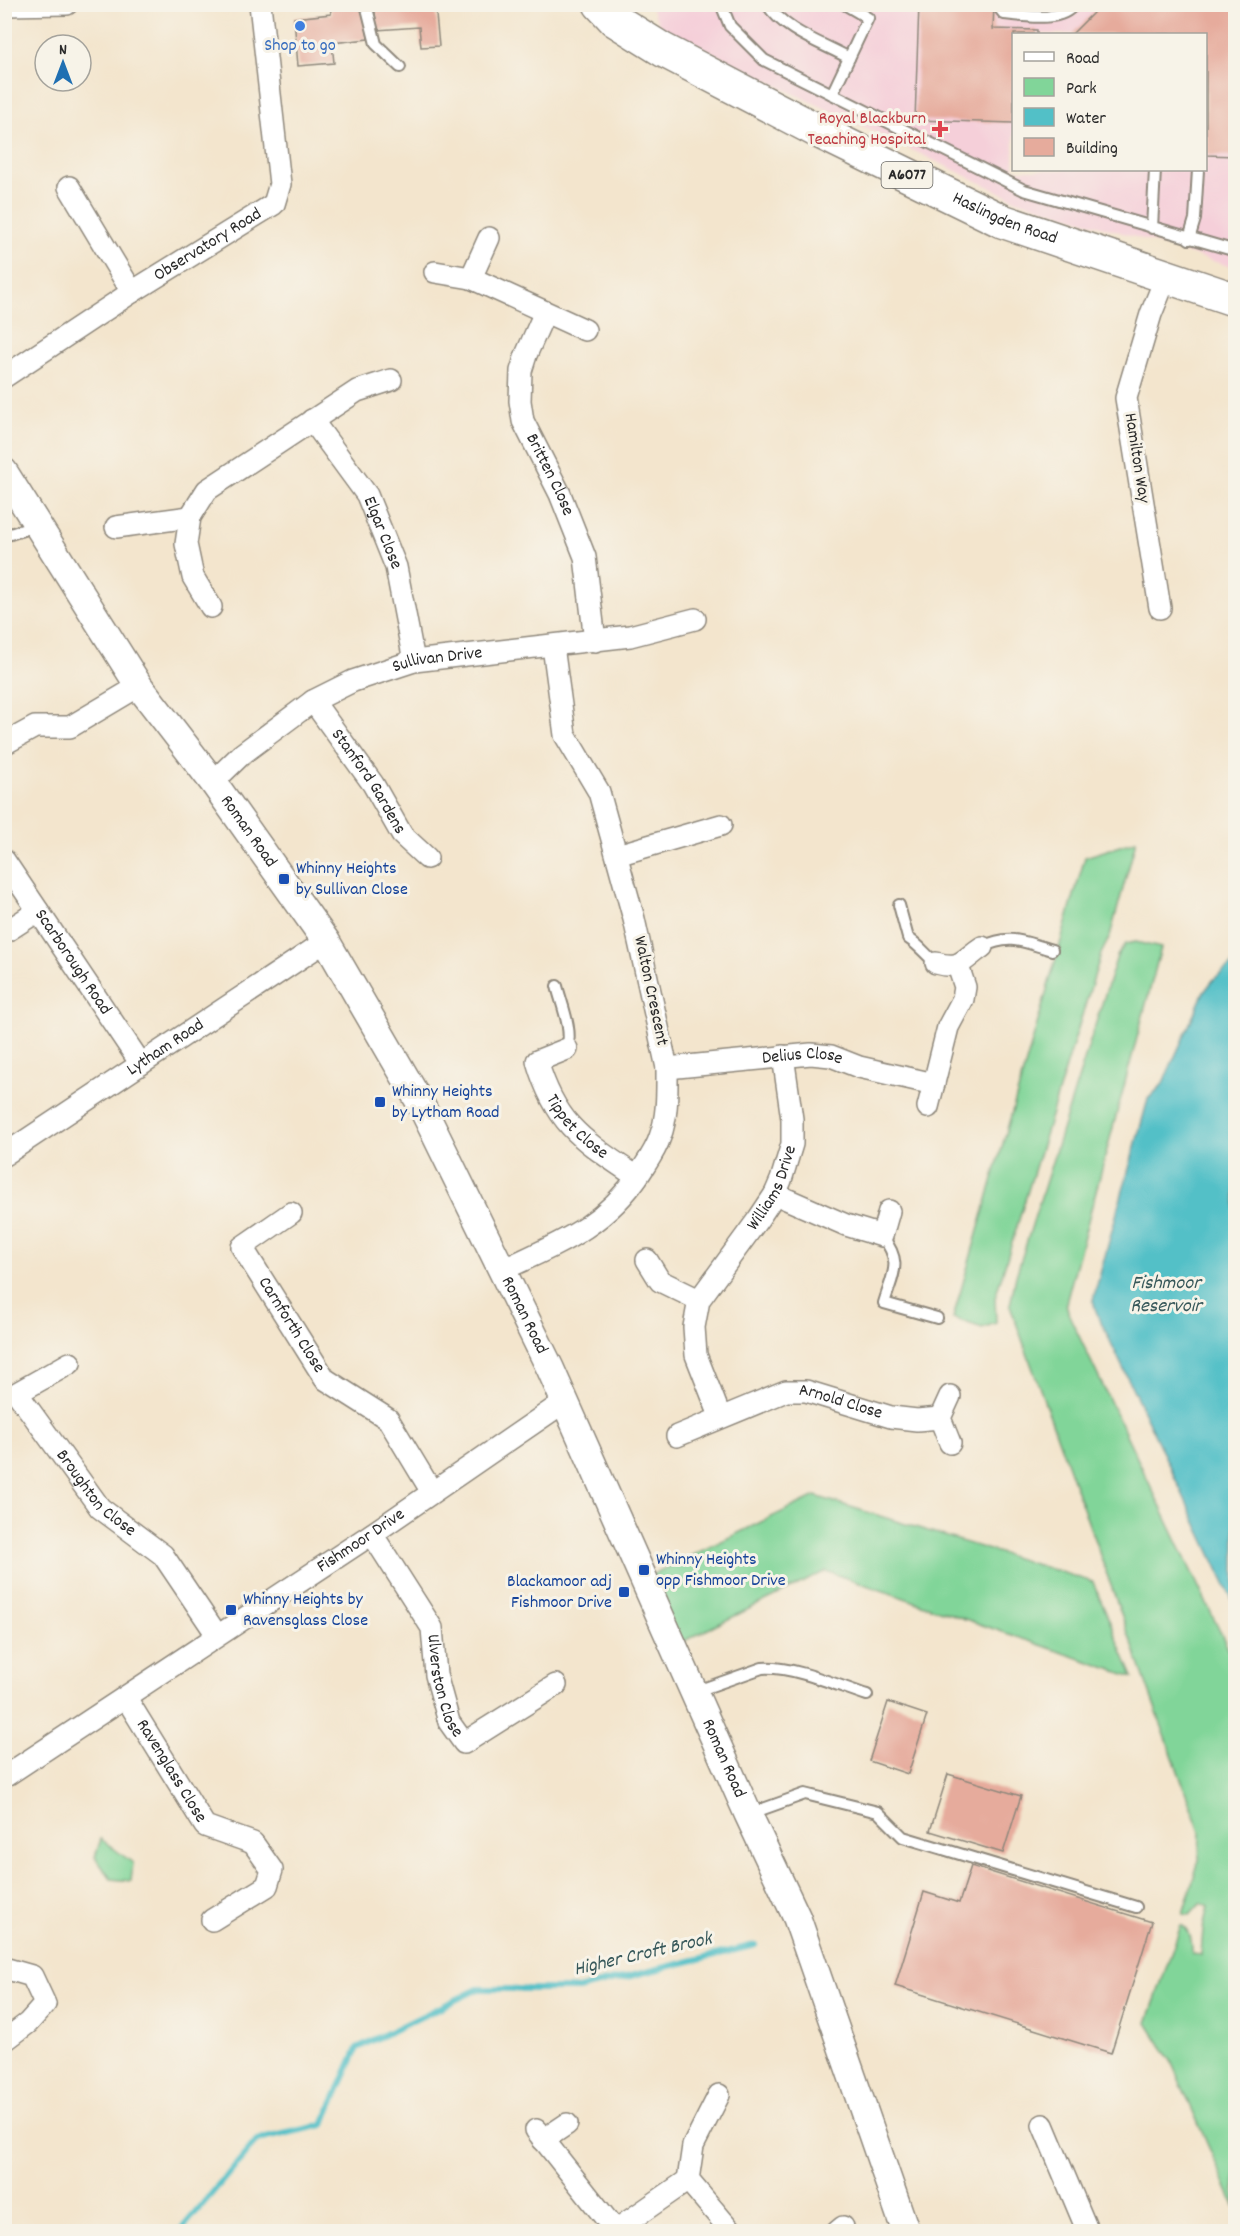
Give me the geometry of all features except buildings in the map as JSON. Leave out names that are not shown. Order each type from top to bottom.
[{"type":"highway","name":"Haslingden Road","points":[[600,4],[615,20],[663,50],[820,132],[994,218],[1038,235],[1236,300]]},
{"type":"street","points":[[4,5],[67,4]]},
{"type":"street","name":"Observatory Road","points":[[4,377],[132,292],[274,204],[280,184],[260,4]]},
{"type":"street","points":[[69,187],[132,292]]},
{"type":"street","points":[[471,279],[489,238]]},
{"type":"street","points":[[435,272],[471,279],[585,330]]},
{"type":"street","name":"Hamilton Way","points":[[1160,608],[1126,398],[1151,314],[1166,277]]},
{"type":"street","name":"Britten Close","points":[[545,312],[521,371],[520,401],[523,421],[561,494],[585,557],[595,641]]},
{"type":"street","points":[[212,607],[193,577],[186,544],[190,517],[207,490],[357,391],[391,380]]},
{"type":"street","name":"Elgar Close","points":[[312,420],[367,495],[396,567],[414,661]]},
{"type":"street","name":"Roman Road","points":[[4,472],[139,686],[213,782],[326,941],[418,1101],[550,1368],[748,1814],[797,1918],[906,2232]]},
{"type":"street","points":[[116,526],[190,517]]},
{"type":"street","name":"Sullivan Drive","points":[[213,782],[242,754],[313,701],[353,681],[414,661],[630,636],[695,619]]},
{"type":"street","name":"Walton Crescent","points":[[502,1270],[584,1230],[605,1214],[637,1177],[660,1137],[667,1094],[667,1068],[634,919],[599,792],[565,735],[553,646]]},
{"type":"street","points":[[4,744],[34,727],[70,727],[139,686]]},
{"type":"street","name":"Stanford Gardens","points":[[313,701],[373,784],[402,835],[427,858]]},
{"type":"street","points":[[617,855],[721,825]]},
{"type":"street","name":"Scarborough Road","points":[[4,860],[141,1064]]},
{"type":"street","points":[[4,933],[38,911]]},
{"type":"street","name":"Lytham Road","points":[[4,1155],[326,941]]},
{"type":"street","points":[[936,963],[958,966],[982,947]]},
{"type":"street","points":[[928,1107],[948,1027],[963,999],[965,987],[958,966]]},
{"type":"street","name":"Tippet Close","points":[[567,1049],[537,1061],[545,1087],[555,1106],[574,1132],[637,1177]]},
{"type":"street","name":"Delius Close","points":[[667,1068],[811,1054],[831,1056],[859,1067],[934,1084]]},
{"type":"street","name":"Williams Drive","points":[[720,1416],[700,1369],[694,1342],[694,1327],[699,1300],[775,1194],[792,1144],[792,1119],[783,1056]]},
{"type":"street","points":[[775,1194],[846,1226],[882,1236],[889,1211]]},
{"type":"street","name":"Carnforth Close","points":[[291,1213],[242,1247],[326,1379],[388,1419],[432,1492]]},
{"type":"street","points":[[646,1260],[660,1281],[699,1300]]},
{"type":"street","name":"Broughton Close","points":[[70,1363],[17,1393],[100,1508],[163,1555],[217,1635]]},
{"type":"street","name":"Arnold Close","points":[[677,1436],[720,1416],[786,1391],[796,1390],[891,1417],[917,1420],[940,1418]]},
{"type":"street","points":[[950,1396],[940,1418],[950,1443]]},
{"type":"street","name":"Fishmoor Drive","points":[[4,1777],[372,1534],[564,1402]]},
{"type":"street","name":"Ulverston Close","points":[[372,1534],[432,1628],[436,1675],[449,1722],[464,1743],[556,1685]]},
{"type":"street","name":"Ravenglass Close","points":[[126,1698],[206,1826],[253,1843],[272,1870],[267,1886],[212,1920]]},
{"type":"street","points":[[4,1968],[32,1976],[45,2004],[28,2023],[4,2041]]},
{"type":"street","points":[[567,2124],[540,2135],[614,2231],[688,2180],[693,2146],[719,2095]]},
{"type":"street","points":[[1043,2125],[1088,2232]]},
{"type":"street","points":[[688,2180],[732,2232]]},
{"type":"lane","points":[[366,4],[376,44],[400,67]]},
{"type":"lane","points":[[721,4],[730,26],[765,60],[1024,190],[1236,251]]},
{"type":"lane","points":[[767,4],[777,17],[789,26],[849,58]]},
{"type":"lane","points":[[832,94],[868,18],[843,4]]},
{"type":"lane","points":[[996,4],[1004,14],[1060,16],[1071,10],[1074,4]]},
{"type":"lane","points":[[1152,228],[1155,171]]},
{"type":"lane","points":[[1189,239],[1195,219],[1198,171]]},
{"type":"lane","points":[[4,536],[38,525]]},
{"type":"lane","points":[[899,905],[908,938],[918,944],[936,963]]},
{"type":"lane","points":[[982,947],[1003,939],[1011,939],[1052,950]]},
{"type":"lane","points":[[557,986],[569,1031],[570,1041],[567,1049]]},
{"type":"lane","points":[[882,1236],[893,1250],[895,1266],[884,1303],[938,1318]]},
{"type":"lane","points":[[694,1692],[762,1668],[771,1667],[867,1695]]},
{"type":"lane","points":[[748,1814],[805,1794],[868,1809],[878,1812],[903,1837],[1136,1907]]},
{"type":"shaded area","name":"Royal Blackburn Teaching Hospital","points":[[650,5],[1235,5],[1235,268],[1017,200],[782,88],[660,26]]},
{"type":"green space","points":[[1136,841],[1110,936],[1101,954],[995,1298],[996,1323],[982,1328],[953,1318],[1085,857]]},
{"type":"green space","points":[[1136,942],[1161,948],[1066,1303],[1069,1315],[1235,1663],[1235,2207],[1170,2059],[1147,2023],[1181,1925],[1189,1934],[1192,1954],[1201,1955],[1208,1907],[1201,1903],[1190,1915],[1183,1914],[1199,1860],[1200,1832],[1010,1305],[1016,1276],[1117,956],[1125,944]]},
{"type":"green space","points":[[815,1496],[1093,1582],[1133,1677],[826,1571],[678,1644],[647,1577]]},
{"type":"green space","points":[[101,1839],[133,1863],[131,1881],[111,1879],[95,1857]]},
{"type":"water","name":"Fishmoor Reservoir","points":[[1235,962],[1235,1605],[1096,1311],[1093,1300],[1148,1099],[1162,1085],[1204,992],[1214,979]]},
{"type":"waterway","name":"Higher Croft Brook","points":[[179,2232],[257,2140],[323,2125],[357,2048],[478,1989],[578,1989],[755,1945]]},
{"type":"place","name":"Shop to go","points":[[300,26]]},
{"type":"place","name":"Royal Blackburn Teaching Hospital","points":[[940,129]]},
{"type":"place","name":"Whinny Heights by Sullivan Close","points":[[284,879]]},
{"type":"place","name":"Whinny Heights by Lytham Road","points":[[380,1102]]},
{"type":"place","name":"Whinny Heights opp Fishmoor Drive","points":[[644,1570]]},
{"type":"place","name":"Blackamoor adj Fishmoor Drive","points":[[624,1592]]},
{"type":"place","name":"Whinny Heights by Ravensglass Close","points":[[231,1610]]}]
